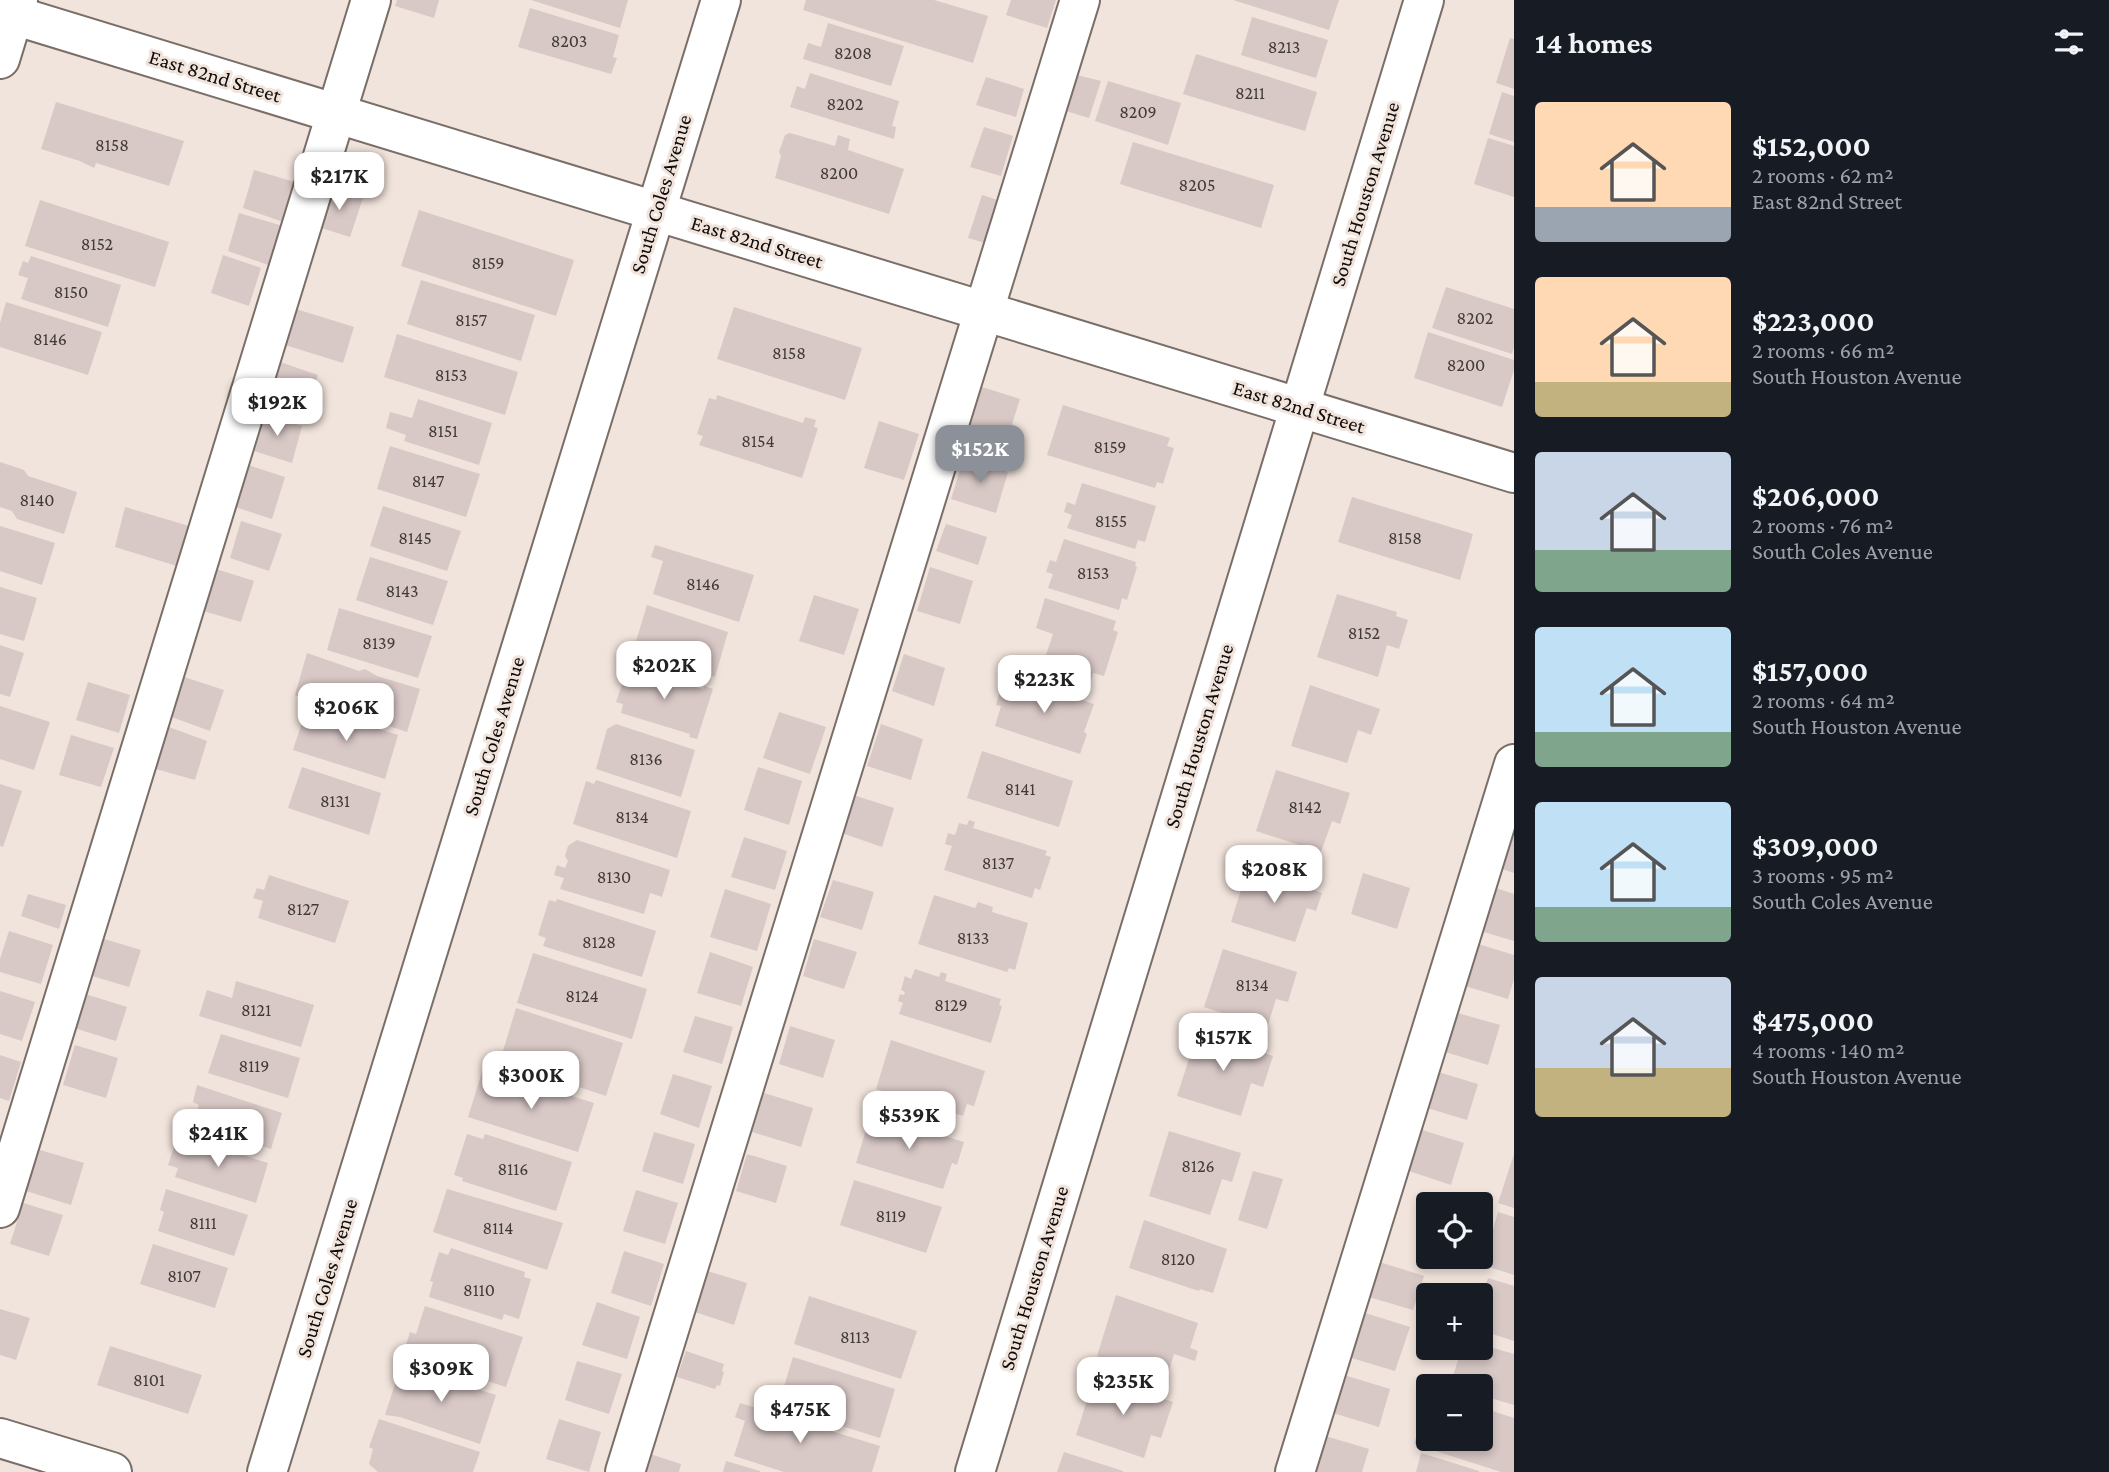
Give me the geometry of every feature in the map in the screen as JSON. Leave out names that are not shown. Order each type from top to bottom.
[{"type":"street","points":[[0,1208],[371,0]]},
{"type":"street","name":"South Coles Avenue","points":[[267,1472],[721,0]]},
{"type":"street","points":[[625,1472],[1080,0]]},
{"type":"street","name":"South Houston Avenue","points":[[975,1472],[1424,0]]},
{"type":"street","points":[[0,59],[11,9]]},
{"type":"street","name":"East 82nd Street","points":[[11,9],[337,114],[1514,473]]},
{"type":"street","points":[[1295,1472],[1514,764]]},
{"type":"street","points":[[0,1438],[112,1472]]},
{"type":"building","points":[[397,0],[439,0],[434,18],[395,6]]},
{"type":"building","points":[[531,0],[628,0],[620,28]]},
{"type":"building","points":[[806,0],[934,0],[988,16],[973,63],[803,10]]},
{"type":"building","points":[[1011,0],[1056,0],[1047,28],[1006,15]]},
{"type":"building","points":[[1233,0],[1339,0],[1329,30]]},
{"type":"building","points":[[530,8],[619,35],[613,57],[617,58],[611,74],[518,47]]},
{"type":"building","points":[[1252,17],[1328,40],[1316,78],[1241,55]]},
{"type":"building","points":[[828,23],[904,46],[891,86],[803,59],[808,43],[821,47]]},
{"type":"building","points":[[1510,38],[1514,39],[1514,89],[1496,83]]},
{"type":"building","points":[[1196,54],[1317,92],[1305,131],[1183,94]]},
{"type":"building","points":[[810,73],[899,101],[892,126],[896,127],[894,139],[790,107],[797,86],[805,89]]},
{"type":"building","points":[[1077,75],[1101,81],[1089,118],[1066,111]]},
{"type":"building","points":[[986,77],[1024,89],[1016,117],[976,105]]},
{"type":"building","points":[[1108,81],[1181,103],[1168,145],[1095,121]]},
{"type":"building","points":[[1502,92],[1514,96],[1514,142],[1489,134]]},
{"type":"building","points":[[56,102],[184,141],[169,186],[96,163],[94,168],[41,149]]},
{"type":"building","points":[[984,127],[1013,136],[1001,176],[970,167]]},
{"type":"building","points":[[790,133],[835,146],[838,135],[850,139],[848,150],[904,169],[889,214],[775,178],[781,156],[779,152],[785,135]]},
{"type":"building","points":[[1488,138],[1514,146],[1514,197],[1474,184]]},
{"type":"building","points":[[1133,142],[1274,185],[1261,228],[1120,184]]},
{"type":"building","points":[[254,170],[298,183],[286,223],[243,208]]},
{"type":"building","points":[[328,187],[363,198],[350,237],[315,226]]},
{"type":"building","points":[[982,195],[1004,202],[992,245],[968,238]]},
{"type":"building","points":[[40,200],[169,242],[155,287],[25,246]]},
{"type":"building","points":[[419,210],[574,260],[556,316],[401,266]]},
{"type":"building","points":[[239,213],[283,226],[271,266],[228,251]]},
{"type":"building","points":[[223,255],[261,268],[249,306],[211,293]]},
{"type":"building","points":[[31,256],[121,285],[108,327],[21,299],[28,278],[18,275],[23,261],[28,263]]},
{"type":"building","points":[[421,280],[535,315],[521,361],[407,324]]},
{"type":"building","points":[[1446,287],[1514,309],[1512,354],[1432,328]]},
{"type":"building","points":[[6,302],[102,332],[88,375],[0,347],[0,323]]},
{"type":"building","points":[[734,307],[862,348],[845,400],[717,359]]},
{"type":"building","points":[[296,309],[354,327],[343,363],[285,345]]},
{"type":"building","points":[[1428,332],[1514,360],[1514,370],[1502,407],[1414,378]]},
{"type":"building","points":[[397,334],[518,372],[505,415],[384,377]]},
{"type":"building","points":[[280,362],[318,375],[307,410],[268,398]]},
{"type":"building","points":[[982,387],[1020,399],[1006,443],[969,430]]},
{"type":"building","points":[[717,395],[803,423],[805,417],[816,420],[814,427],[818,428],[802,478],[699,445],[703,436],[697,434],[709,398],[716,400]]},
{"type":"building","points":[[418,399],[492,423],[479,465],[404,441],[406,435],[386,428],[390,412],[412,418]]},
{"type":"building","points":[[1063,405],[1170,438],[1167,446],[1174,448],[1163,484],[1157,482],[1155,488],[1047,455]]},
{"type":"building","points":[[262,414],[302,426],[292,463],[251,450]]},
{"type":"building","points":[[879,421],[919,434],[904,480],[864,468]]},
{"type":"building","points":[[390,446],[480,474],[466,517],[377,489]]},
{"type":"building","points":[[964,457],[1008,472],[996,513],[951,499]]},
{"type":"building","points":[[0,462],[24,470],[28,476],[77,492],[64,534],[17,519],[12,511],[0,507]]},
{"type":"building","points":[[245,464],[285,477],[272,519],[232,506]]},
{"type":"building","points":[[1082,483],[1156,506],[1145,542],[1138,540],[1135,549],[1067,528],[1072,515],[1064,512],[1067,502],[1075,505]]},
{"type":"building","points":[[1352,497],[1473,534],[1460,580],[1338,542]]},
{"type":"building","points":[[383,506],[461,531],[447,571],[370,546]]},
{"type":"building","points":[[125,507],[189,526],[177,566],[115,547]]},
{"type":"building","points":[[241,521],[282,534],[269,571],[230,558]]},
{"type":"building","points":[[946,524],[987,537],[978,565],[936,551]]},
{"type":"building","points":[[0,526],[55,543],[42,585],[0,571]]},
{"type":"building","points":[[1064,539],[1136,562],[1137,567],[1127,600],[1122,598],[1119,610],[1048,588],[1053,574],[1046,572],[1050,560],[1056,562]]},
{"type":"building","points":[[655,545],[754,575],[739,622],[653,594],[663,561],[651,557]]},
{"type":"building","points":[[370,557],[448,581],[433,625],[356,600]]},
{"type":"building","points":[[930,567],[973,581],[960,624],[917,611]]},
{"type":"building","points":[[213,568],[254,581],[241,622],[200,610]]},
{"type":"building","points":[[0,587],[37,598],[24,641],[0,634]]},
{"type":"building","points":[[1337,594],[1397,612],[1396,616],[1408,620],[1399,649],[1387,645],[1378,677],[1317,657]]},
{"type":"building","points":[[814,595],[859,609],[844,655],[799,641]]},
{"type":"building","points":[[1045,598],[1116,621],[1113,630],[1118,632],[1104,676],[1093,673],[1091,680],[1043,664],[1053,634],[1036,628]]},
{"type":"building","points":[[647,605],[728,632],[715,677],[633,651]]},
{"type":"building","points":[[339,608],[432,636],[418,678],[327,650]]},
{"type":"building","points":[[0,645],[24,653],[10,697],[0,694]]},
{"type":"building","points":[[307,653],[359,671],[365,669],[377,676],[420,689],[407,732],[295,695]]},
{"type":"building","points":[[904,654],[945,668],[934,706],[892,691]]},
{"type":"building","points":[[628,666],[703,689],[704,686],[713,689],[697,739],[689,737],[690,734],[621,713],[623,704],[616,702]]},
{"type":"building","points":[[178,675],[224,690],[210,731],[166,715]]},
{"type":"building","points":[[1011,677],[1094,704],[1080,754],[995,726],[1001,706],[996,705],[1000,691],[1006,693]]},
{"type":"building","points":[[88,682],[130,695],[119,733],[76,720]]},
{"type":"building","points":[[1310,685],[1380,709],[1371,735],[1358,730],[1347,763],[1291,746]]},
{"type":"building","points":[[0,706],[50,722],[34,770],[0,759]]},
{"type":"building","points":[[307,707],[398,735],[385,779],[293,750]]},
{"type":"building","points":[[779,712],[826,727],[810,774],[763,758]]},
{"type":"building","points":[[616,724],[695,750],[681,797],[596,769],[607,729]]},
{"type":"building","points":[[881,724],[923,739],[911,780],[867,766]]},
{"type":"building","points":[[169,727],[207,741],[195,780],[156,769]]},
{"type":"building","points":[[71,735],[114,748],[101,787],[59,775]]},
{"type":"building","points":[[982,751],[1073,781],[1059,827],[967,798]]},
{"type":"building","points":[[302,767],[381,793],[369,835],[288,808]]},
{"type":"building","points":[[758,767],[802,781],[789,825],[744,810]]},
{"type":"building","points":[[1276,770],[1350,793],[1340,824],[1332,821],[1321,852],[1256,831]]},
{"type":"building","points":[[596,780],[691,811],[677,858],[573,824],[586,781],[594,784]]},
{"type":"building","points":[[0,784],[22,791],[3,847],[0,846]]},
{"type":"building","points":[[850,794],[894,808],[882,847],[839,832]]},
{"type":"building","points":[[969,820],[975,822],[973,828],[1047,851],[1045,855],[1051,857],[1040,890],[1035,888],[1032,898],[944,870],[952,846],[945,844],[948,833],[955,835],[959,823],[967,825]]},
{"type":"building","points":[[1514,824],[1514,873],[1499,868]]},
{"type":"building","points":[[744,837],[787,851],[775,890],[731,877]]},
{"type":"building","points":[[577,840],[670,870],[662,897],[650,893],[644,914],[560,889],[564,878],[554,875],[557,865],[565,868],[568,846]]},
{"type":"building","points":[[1248,867],[1322,893],[1316,911],[1307,908],[1295,942],[1231,922]]},
{"type":"building","points":[[1363,873],[1410,888],[1397,929],[1351,914]]},
{"type":"building","points":[[269,875],[349,901],[335,943],[258,918],[263,901],[253,898],[257,888],[264,890]]},
{"type":"building","points":[[833,880],[874,892],[862,930],[820,917]]},
{"type":"building","points":[[1490,886],[1514,894],[1514,941],[1477,930]]},
{"type":"building","points":[[725,889],[771,904],[757,951],[710,937]]},
{"type":"building","points":[[28,894],[66,905],[59,929],[21,916]]},
{"type":"building","points":[[934,895],[975,908],[978,902],[993,907],[992,912],[1028,923],[1015,970],[1009,968],[1007,972],[918,944]]},
{"type":"building","points":[[557,899],[656,931],[642,977],[543,946],[546,938],[538,935],[549,900],[556,902]]},
{"type":"building","points":[[9,931],[53,945],[41,984],[0,972],[0,959]]},
{"type":"building","points":[[101,938],[141,950],[129,987],[89,975]]},
{"type":"building","points":[[814,939],[857,952],[844,989],[803,976]]},
{"type":"building","points":[[1478,944],[1514,955],[1514,979],[1508,999],[1465,986]]},
{"type":"building","points":[[1223,949],[1297,972],[1288,1002],[1276,999],[1267,1028],[1204,1007]]},
{"type":"building","points":[[710,952],[753,967],[741,1006],[697,993]]},
{"type":"building","points":[[533,953],[647,989],[632,1039],[517,1003]]},
{"type":"building","points":[[915,969],[939,977],[941,972],[947,974],[945,981],[1001,999],[999,1005],[1002,1006],[991,1043],[899,1014],[903,1003],[898,1001],[900,994],[904,995],[905,992],[901,990],[905,976],[911,979]]},
{"type":"building","points":[[236,981],[314,1005],[301,1047],[199,1016],[207,990],[232,998]]},
{"type":"building","points":[[0,991],[35,1002],[22,1041],[0,1034]]},
{"type":"building","points":[[82,993],[127,1007],[116,1041],[71,1027]]},
{"type":"building","points":[[516,1008],[623,1043],[606,1096],[500,1061]]},
{"type":"building","points":[[1454,1012],[1500,1025],[1488,1065],[1442,1051]]},
{"type":"building","points":[[695,1016],[733,1027],[722,1064],[683,1052]]},
{"type":"building","points":[[790,1026],[835,1040],[823,1078],[779,1064]]},
{"type":"building","points":[[1198,1031],[1273,1056],[1263,1087],[1251,1083],[1241,1116],[1177,1096]]},
{"type":"building","points":[[221,1034],[300,1058],[288,1098],[208,1073]]},
{"type":"building","points":[[891,1040],[985,1071],[974,1106],[967,1104],[963,1116],[876,1089]]},
{"type":"building","points":[[75,1045],[118,1058],[106,1098],[63,1085]]},
{"type":"building","points":[[0,1055],[21,1062],[9,1101],[0,1098]]},
{"type":"building","points":[[482,1072],[501,1078],[502,1074],[594,1103],[578,1152],[468,1117]]},
{"type":"building","points":[[1438,1072],[1478,1084],[1467,1120],[1427,1108]]},
{"type":"building","points":[[673,1074],[712,1086],[699,1128],[660,1114]]},
{"type":"building","points":[[197,1085],[282,1113],[271,1149],[193,1124],[199,1105],[193,1102]]},
{"type":"building","points":[[764,1093],[813,1108],[801,1147],[752,1132]]},
{"type":"building","points":[[871,1113],[964,1142],[957,1165],[952,1163],[943,1189],[856,1163]]},
{"type":"building","points":[[1419,1129],[1464,1143],[1451,1185],[1406,1170]]},
{"type":"building","points":[[1169,1131],[1241,1153],[1232,1182],[1222,1179],[1210,1215],[1149,1196]]},
{"type":"building","points":[[654,1132],[695,1144],[683,1184],[642,1171]]},
{"type":"building","points":[[467,1134],[483,1139],[485,1134],[572,1162],[556,1211],[462,1181],[463,1178],[454,1175]]},
{"type":"building","points":[[178,1135],[268,1163],[256,1203],[175,1177],[178,1168],[168,1165]]},
{"type":"building","points":[[40,1150],[84,1163],[71,1205],[26,1191]]},
{"type":"building","points":[[747,1154],[787,1166],[776,1203],[736,1191]]},
{"type":"building","points":[[1514,1154],[1514,1208],[1498,1203]]},
{"type":"building","points":[[1253,1171],[1283,1179],[1267,1229],[1238,1220]]},
{"type":"building","points":[[854,1180],[942,1207],[926,1253],[840,1225]]},
{"type":"building","points":[[166,1189],[248,1215],[234,1256],[158,1231],[164,1212],[160,1210]]},
{"type":"building","points":[[447,1189],[563,1223],[547,1270],[433,1232]]},
{"type":"building","points":[[636,1190],[678,1203],[665,1244],[623,1231]]},
{"type":"building","points":[[23,1203],[63,1215],[49,1256],[10,1244]]},
{"type":"building","points":[[1498,1212],[1514,1217],[1514,1275],[1493,1268],[1493,1230]]},
{"type":"building","points":[[1144,1220],[1227,1249],[1213,1293],[1129,1268]]},
{"type":"building","points":[[153,1244],[228,1268],[215,1308],[140,1284]]},
{"type":"building","points":[[451,1248],[525,1272],[524,1277],[531,1279],[519,1319],[504,1314],[502,1320],[429,1297],[433,1282],[430,1281],[439,1252],[448,1255]]},
{"type":"building","points":[[624,1251],[664,1264],[651,1306],[611,1293]]},
{"type":"building","points":[[1373,1260],[1424,1276],[1422,1283],[1416,1283],[1413,1310],[1362,1295]]},
{"type":"building","points":[[704,1270],[747,1283],[734,1325],[692,1311]]},
{"type":"building","points":[[1488,1278],[1514,1286],[1514,1341],[1493,1334],[1493,1283],[1486,1283]]},
{"type":"building","points":[[1116,1295],[1198,1323],[1190,1348],[1198,1351],[1195,1361],[1174,1354],[1167,1377],[1097,1356]]},
{"type":"building","points":[[809,1296],[917,1331],[901,1379],[794,1344]]},
{"type":"building","points":[[597,1302],[640,1317],[627,1359],[582,1345]]},
{"type":"building","points":[[425,1306],[523,1337],[506,1387],[403,1355],[410,1332],[416,1334]]},
{"type":"building","points":[[0,1309],[30,1318],[16,1360],[0,1355]]},
{"type":"building","points":[[1362,1312],[1410,1327],[1395,1371],[1348,1357]]},
{"type":"building","points":[[110,1346],[202,1375],[188,1414],[97,1385]]},
{"type":"building","points":[[1493,1348],[1514,1354],[1514,1405],[1493,1399],[1493,1374],[1454,1374],[1458,1360],[1493,1360]]},
{"type":"building","points":[[686,1351],[724,1364],[720,1386],[717,1385],[715,1389],[677,1377]]},
{"type":"building","points":[[793,1357],[895,1389],[880,1438],[778,1406]]},
{"type":"building","points":[[577,1361],[622,1374],[609,1414],[565,1400]]},
{"type":"building","points":[[402,1362],[411,1365],[410,1368],[496,1395],[480,1444],[400,1417],[385,1415]]},
{"type":"building","points":[[1095,1375],[1173,1402],[1161,1438],[1151,1435],[1144,1458],[1076,1435]]},
{"type":"building","points":[[1344,1375],[1390,1389],[1379,1427],[1333,1413]]},
{"type":"building","points":[[740,1403],[880,1446],[872,1472],[784,1472],[734,1456],[745,1421],[735,1417]]},
{"type":"building","points":[[1493,1411],[1514,1418],[1514,1472],[1501,1472],[1436,1451],[1493,1451]]},
{"type":"building","points":[[379,1419],[480,1452],[473,1472],[378,1472],[369,1464],[373,1449],[369,1447]]},
{"type":"building","points":[[559,1419],[601,1432],[589,1472],[546,1459]]},
{"type":"building","points":[[1322,1435],[1369,1449],[1362,1472],[1310,1472]]},
{"type":"building","points":[[1064,1452],[1123,1471],[1123,1472],[1057,1472]]},
{"type":"building","points":[[1421,1453],[1479,1471],[1479,1472],[1416,1472]]},
{"type":"building","points":[[650,1454],[681,1464],[679,1472],[643,1472]]},
{"type":"building","points":[[726,1461],[760,1471],[760,1472],[723,1472]]}]
